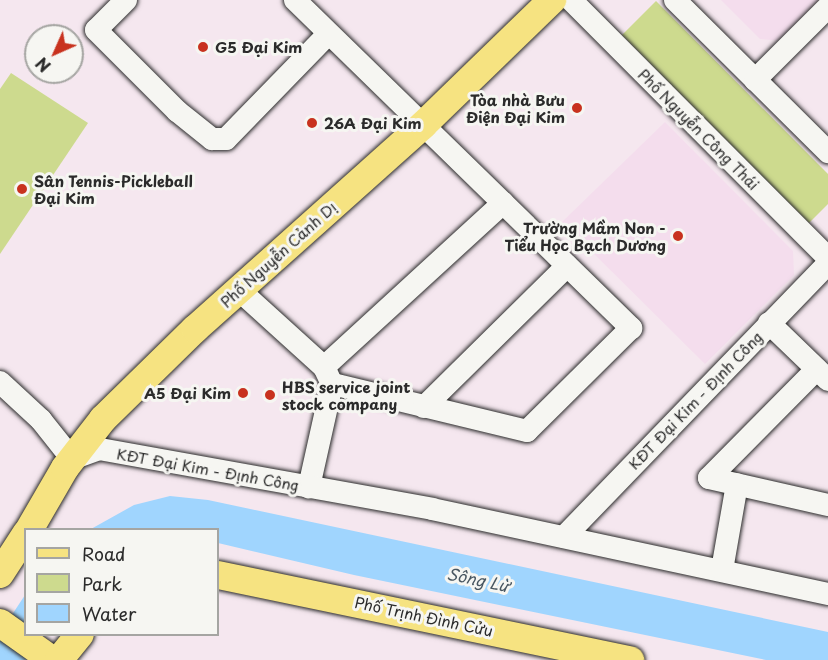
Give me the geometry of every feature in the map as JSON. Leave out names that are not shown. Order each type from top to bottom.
[{"type":"main road","name":"Phố Nguyễn Cảnh Dị","points":[[30,528],[72,459],[103,419],[239,290],[423,125],[552,0]]},
{"type":"main road","points":[[0,574],[24,537]]},
{"type":"main road","name":"Phố Trịnh Đình Cửu","points":[[219,574],[630,660]]},
{"type":"main road","points":[[0,622],[51,657],[77,636]]},
{"type":"street","points":[[126,0],[96,30],[177,111],[212,139],[226,138],[328,34]]},
{"type":"street","points":[[239,290],[328,376],[424,407],[527,431],[631,328],[295,0]]},
{"type":"street","name":"Phố Nguyễn Công Thái","points":[[571,0],[828,258]]},
{"type":"street","points":[[675,0],[828,152]]},
{"type":"street","points":[[755,80],[828,7]]},
{"type":"street","points":[[328,376],[503,203]]},
{"type":"street","name":"KĐT Đại Kim - Định Công","points":[[564,537],[828,264]]},
{"type":"street","points":[[424,407],[567,266]]},
{"type":"street","points":[[769,323],[822,375],[709,478],[828,505]]},
{"type":"street","name":"KĐT Đại Kim - Định Công","points":[[309,487],[328,376]]},
{"type":"street","points":[[0,382],[40,420],[72,459]]},
{"type":"street","name":"KĐT Đại Kim - Định Công","points":[[72,459],[100,449],[564,537],[828,594]]},
{"type":"street","points":[[723,570],[736,484]]},
{"type":"shaded area","points":[[721,0],[823,0],[784,41],[760,39]]},
{"type":"shaded area","name":"Trường Mầm Non - Tiểu Học Bạch Dương","points":[[665,122],[793,251],[794,275],[705,364],[562,222]]},
{"type":"green space","points":[[656,1],[828,174],[828,204],[809,223],[622,35]]},
{"type":"green space","name":"Sân Tennis-Pickleball Đại Kim","points":[[11,73],[24,81],[24,84],[28,84],[88,123],[0,254],[0,89]]},
{"type":"water","name":"Sông Lừ","points":[[170,496],[208,500],[828,632],[828,660],[766,660],[354,575],[219,543],[219,528],[93,528],[134,505]]},
{"type":"water","points":[[24,597],[24,636],[43,636],[25,660],[0,660],[0,633]]},
{"type":"place","name":"G5 Đại Kim","points":[[203,47]]},
{"type":"place","name":"Tòa nhà Bưu Điện Đại Kim","points":[[577,108]]},
{"type":"place","name":"26A Đại Kim","points":[[312,123]]},
{"type":"place","name":"Sân Tennis-Pickleball Đại Kim","points":[[22,189]]},
{"type":"place","name":"Trường Mầm Non - Tiểu Học Bạch Dương","points":[[678,236]]},
{"type":"place","name":"A5 Đại Kim","points":[[243,393]]},
{"type":"place","name":"HBS service joint stock company","points":[[270,395]]}]
